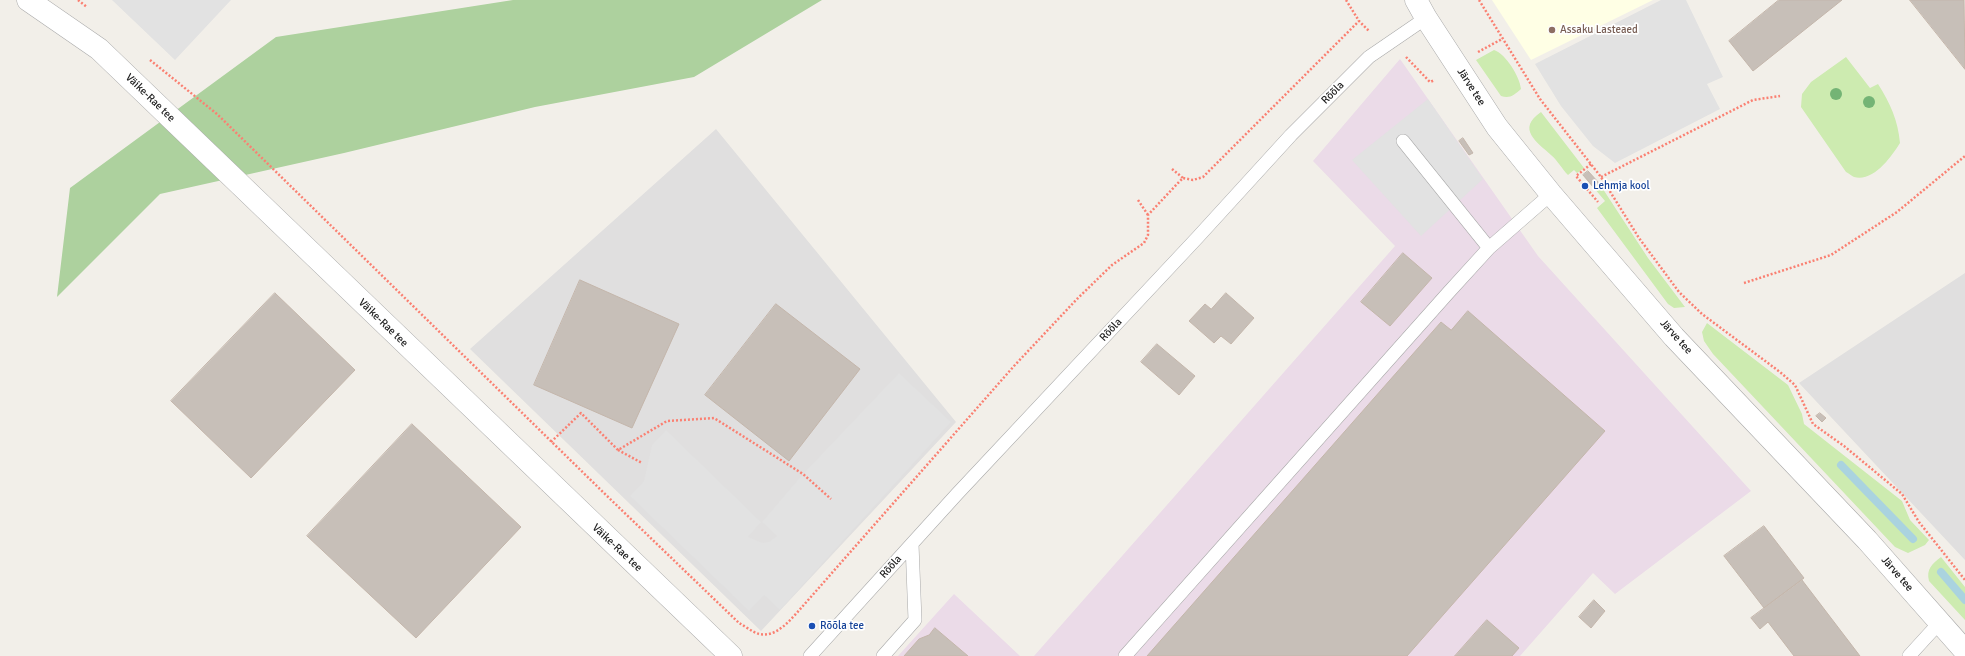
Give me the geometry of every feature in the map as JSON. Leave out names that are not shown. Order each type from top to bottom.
[{"type":"street","name":"Väike-Rae tee","points":[[28,0],[99,49],[731,656]]},
{"type":"street","name":"Järve tee","points":[[1421,9],[1497,127],[1551,194],[1674,337],[1867,540],[1965,651]]},
{"type":"lane","name":"Rõõla","points":[[810,656],[1291,135],[1369,57],[1421,9]]},
{"type":"lane","points":[[1403,141],[1489,248]]},
{"type":"lane","points":[[1124,656],[1489,248],[1551,194]]},
{"type":"lane","points":[[883,656],[915,620],[912,544]]},
{"type":"lane","points":[[1909,656],[1940,622]]},
{"type":"path","points":[[78,0],[90,10]]},
{"type":"path","points":[[1479,0],[1540,99],[1601,177],[1639,238],[1679,292],[1702,314],[1780,372],[1795,385],[1814,424],[1844,446],[1902,494],[1919,522],[1965,580]]},
{"type":"path","points":[[1172,169],[1183,178],[1193,180],[1203,177],[1359,21]]},
{"type":"path","points":[[1474,55],[1502,39]]},
{"type":"path","points":[[147,57],[217,114],[551,442],[739,623],[759,634],[770,634],[784,626],[1009,371],[1076,298],[1112,265],[1144,243],[1148,235],[1148,215],[1138,200]]},
{"type":"path","points":[[1601,177],[1753,100],[1780,96]]},
{"type":"path","points":[[1744,283],[1831,255],[1897,212],[1965,156]]},
{"type":"path","points":[[1591,164],[1576,176],[1598,202]]},
{"type":"path","points":[[1148,215],[1183,178]]},
{"type":"path","points":[[551,442],[581,413],[618,450],[642,463]]},
{"type":"path","points":[[618,450],[667,421],[714,418],[803,474],[831,499]]},
{"type":"shaded area","points":[[112,0],[231,0],[175,60]]},
{"type":"shaded area","name":"Assaku Lasteaed","points":[[1492,0],[1653,0],[1531,60]]},
{"type":"shaded area","points":[[1661,0],[1686,0],[1723,77],[1707,84],[1720,109],[1615,163],[1593,146],[1561,106],[1535,64]]},
{"type":"shaded area","points":[[1400,59],[1538,256],[1751,491],[1615,594],[1593,573],[1520,656],[1034,656],[1395,246],[1313,161]]},
{"type":"shaded area","points":[[1428,99],[1483,179],[1421,236],[1352,160]]},
{"type":"shaded area","points":[[716,129],[956,422],[761,631],[470,349]]},
{"type":"shaded area","points":[[1965,273],[1965,560],[1799,383]]},
{"type":"shaded area","points":[[899,373],[951,422],[780,610],[764,595],[749,611],[630,496],[644,481],[652,445],[666,430],[761,522],[748,537],[762,543],[769,542],[777,536],[762,522],[803,474]]},
{"type":"shaded area","points":[[954,594],[1020,656],[898,656]]},
{"type":"green space","points":[[513,0],[822,0],[694,77],[535,107],[344,153],[160,194],[57,297],[70,188],[276,37]]},
{"type":"green space","points":[[1494,50],[1499,52],[1508,61],[1518,78],[1521,89],[1512,96],[1501,96],[1476,60]]},
{"type":"green space","points":[[1846,57],[1870,88],[1878,84],[1893,112],[1900,143],[1881,167],[1868,176],[1861,178],[1854,177],[1846,172],[1801,107],[1802,94],[1811,82]]},
{"type":"green space","points":[[1541,112],[1584,168],[1577,173],[1574,170],[1568,175],[1556,160],[1531,135],[1529,130],[1530,124]]},
{"type":"green space","points":[[1599,183],[1648,258],[1685,307],[1674,308],[1668,304],[1597,208],[1605,201],[1594,188]]},
{"type":"green space","points":[[1707,323],[1788,385],[1802,414],[1804,424],[1902,501],[1910,520],[1929,540],[1925,545],[1908,553],[1895,547],[1713,354],[1704,341],[1702,332]]},
{"type":"green space","points":[[1941,557],[1965,587],[1965,620],[1929,581],[1928,573],[1930,567]]},
{"type":"building","points":[[1779,0],[1842,0],[1753,71],[1729,41]]},
{"type":"building","points":[[1910,0],[1964,0],[1965,69]]},
{"type":"building","points":[[1463,138],[1473,153],[1469,155],[1459,141]]},
{"type":"building","points":[[1588,171],[1599,183],[1594,188],[1583,175]]},
{"type":"building","points":[[1403,253],[1432,278],[1390,326],[1361,302]]},
{"type":"building","points":[[580,280],[679,324],[632,428],[534,385]]},
{"type":"building","points":[[275,293],[355,370],[251,478],[171,401]]},
{"type":"building","points":[[1226,293],[1254,318],[1231,344],[1221,336],[1214,343],[1189,321],[1205,304],[1211,309]]},
{"type":"building","points":[[776,304],[860,369],[789,461],[705,395]]},
{"type":"building","points":[[1468,311],[1605,431],[1407,656],[1147,656],[1441,322],[1451,330]]},
{"type":"building","points":[[1157,344],[1195,376],[1179,395],[1141,362]]},
{"type":"building","points":[[1820,413],[1826,418],[1822,422],[1816,416]]},
{"type":"building","points":[[412,424],[521,527],[416,638],[307,536]]},
{"type":"building","points":[[1764,526],[1804,578],[1764,608],[1724,556]]},
{"type":"building","points":[[1802,580],[1860,656],[1794,656],[1768,622],[1760,629],[1751,618]]},
{"type":"building","points":[[1594,600],[1605,611],[1591,628],[1579,617]]},
{"type":"building","points":[[1487,620],[1519,648],[1512,656],[1455,656]]},
{"type":"building","points":[[935,628],[968,656],[904,656],[919,639],[929,635]]},
{"type":"waterway","points":[[1841,465],[1913,539]]},
{"type":"waterway","points":[[1941,572],[1965,600]]},
{"type":"place","name":"Assaku Lasteaed","points":[[1552,30]]},
{"type":"place","name":"Lehmja kool","points":[[1585,186]]},
{"type":"place","name":"Rõõla tee","points":[[812,626]]}]
